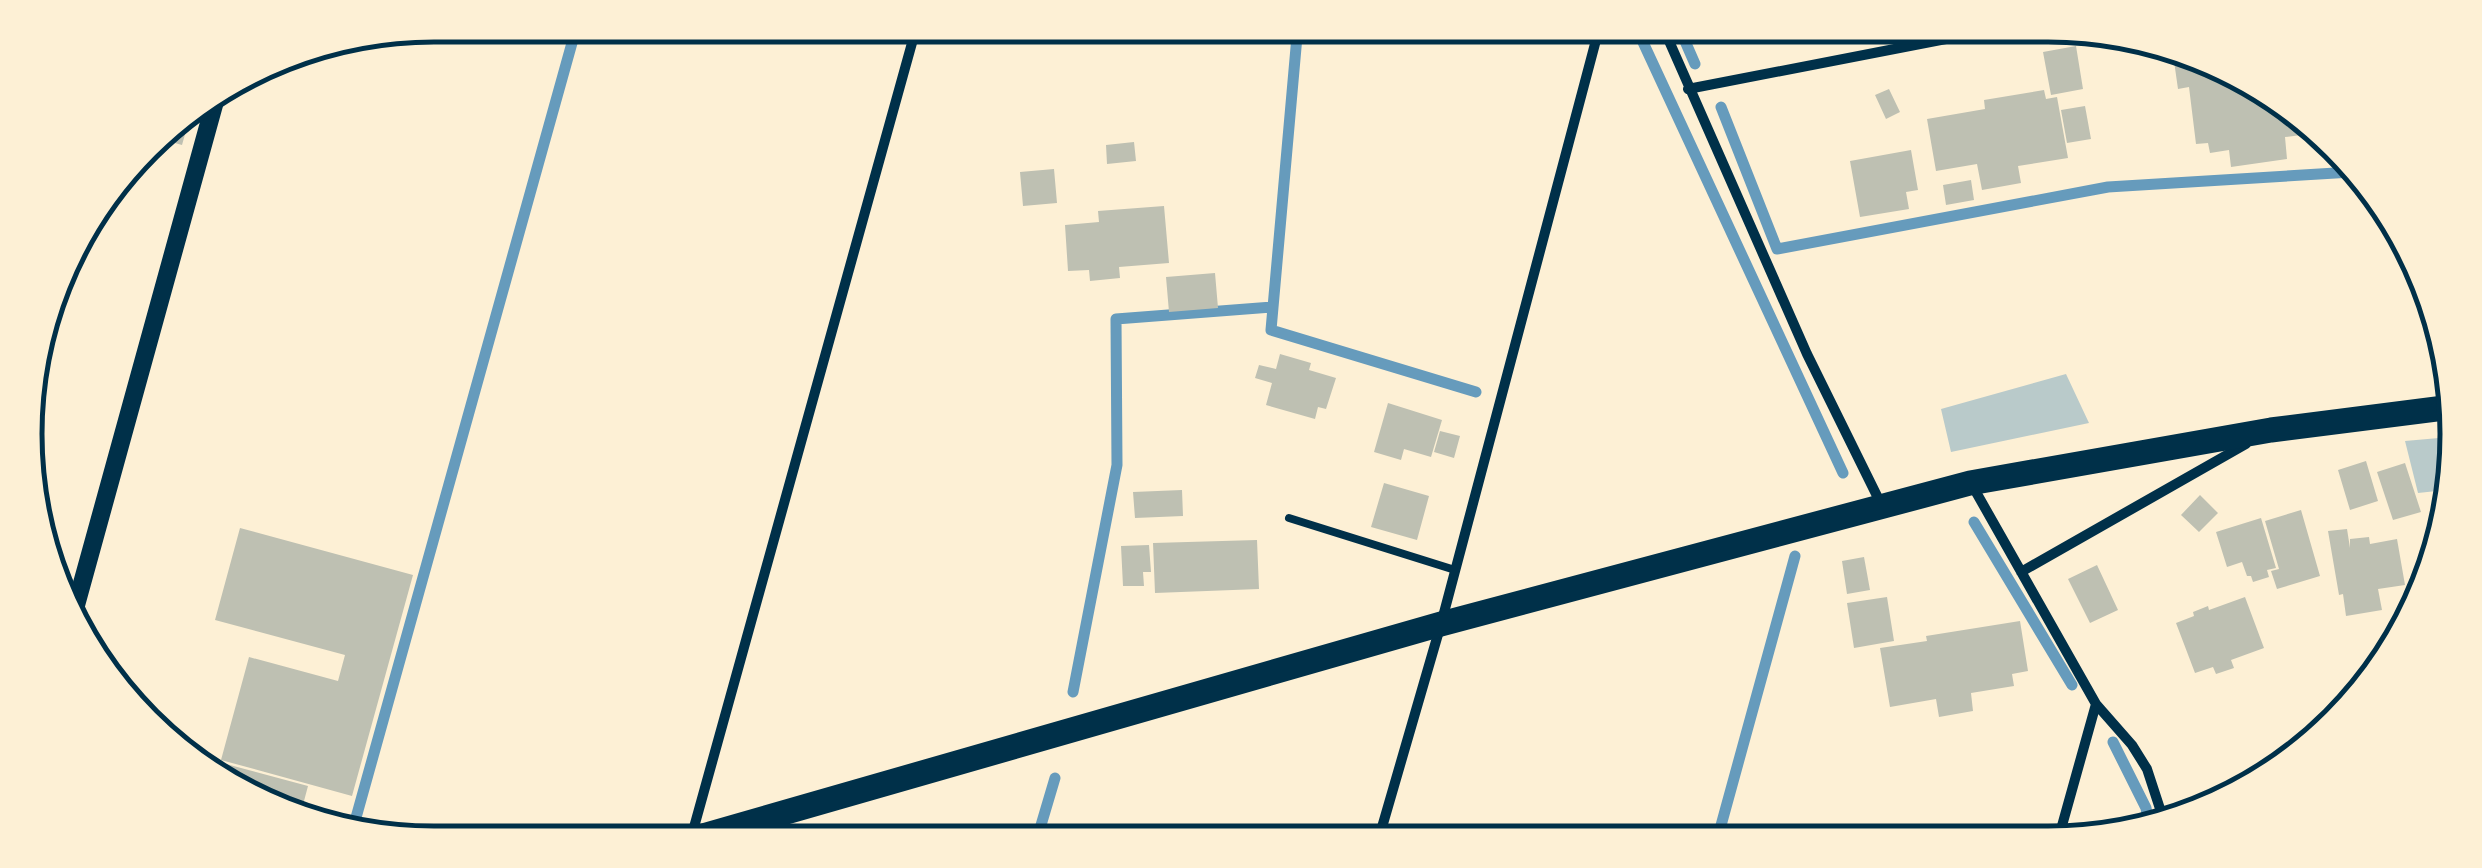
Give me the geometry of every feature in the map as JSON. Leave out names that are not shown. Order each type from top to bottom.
[{"type":"main road","points":[[743,826],[1441,624],[1970,482],[2270,430],[2439,409]]},
{"type":"street","points":[[692,826],[912,42]]},
{"type":"street","points":[[1382,826],[1441,624],[1595,42]]},
{"type":"street","points":[[1669,42],[1807,354],[1882,504]]},
{"type":"street","points":[[1688,89],[1930,42]]},
{"type":"street","points":[[79,598],[212,111]]},
{"type":"street","points":[[2021,572],[2270,430]]},
{"type":"street","points":[[1970,482],[2096,704],[2132,745],[2147,769],[2160,809]]},
{"type":"street","points":[[2062,825],[2096,704]]},
{"type":"lane","points":[[1289,518],[1455,570]]},
{"type":"shaded area","points":[[2066,374],[2089,423],[1951,452],[1941,409]]},
{"type":"shaded area","points":[[2440,438],[2435,491],[2418,493],[2405,441]]},
{"type":"building","points":[[2076,46],[2083,89],[2051,95],[2043,52]]},
{"type":"building","points":[[2174,63],[2244,95],[2300,135],[2285,137],[2287,159],[2231,167],[2229,150],[2210,153],[2208,143],[2196,144],[2189,87],[2178,89]]},
{"type":"building","points":[[1889,89],[1900,112],[1886,119],[1875,95]]},
{"type":"building","points":[[2044,90],[2046,99],[2057,97],[2068,158],[2018,166],[2021,183],[1982,190],[1977,164],[1936,171],[1927,119],[1985,109],[1984,100]]},
{"type":"building","points":[[2085,106],[2091,139],[2067,143],[2061,110]]},
{"type":"building","points":[[186,132],[182,145],[173,143]]},
{"type":"building","points":[[1134,142],[1136,161],[1107,164],[1106,145]]},
{"type":"building","points":[[1911,150],[1918,190],[1906,192],[1909,209],[1860,217],[1850,161]]},
{"type":"building","points":[[1054,169],[1057,203],[1023,206],[1020,172]]},
{"type":"building","points":[[1971,180],[1974,200],[1946,205],[1943,185]]},
{"type":"building","points":[[1164,206],[1169,263],[1119,267],[1120,278],[1090,281],[1089,270],[1068,271],[1065,225],[1099,222],[1098,211]]},
{"type":"building","points":[[1215,273],[1218,308],[1169,312],[1166,277]]},
{"type":"building","points":[[1280,354],[1311,363],[1309,370],[1336,378],[1326,409],[1318,407],[1315,419],[1266,405],[1272,383],[1255,378],[1259,365],[1276,369]]},
{"type":"building","points":[[1388,403],[1442,420],[1431,457],[1404,449],[1401,460],[1374,452]]},
{"type":"building","points":[[1440,431],[1460,436],[1454,458],[1434,452]]},
{"type":"building","points":[[2366,461],[2378,501],[2350,510],[2338,470]]},
{"type":"building","points":[[2405,463],[2421,512],[2393,520],[2377,472]]},
{"type":"building","points":[[1384,483],[1429,496],[1417,540],[1371,527]]},
{"type":"building","points":[[1182,490],[1183,516],[1135,518],[1133,492]]},
{"type":"building","points":[[2200,495],[2218,513],[2199,532],[2181,515]]},
{"type":"building","points":[[2301,510],[2320,576],[2277,589],[2271,571],[2279,569],[2265,521]]},
{"type":"building","points":[[2261,518],[2276,568],[2267,570],[2269,577],[2253,582],[2242,562],[2227,567],[2216,532]]},
{"type":"building","points":[[240,528],[413,575],[352,796],[221,760],[249,657],[338,681],[345,655],[215,620]]},
{"type":"building","points":[[2347,529],[2350,548],[2350,539],[2369,537],[2370,544],[2397,539],[2405,585],[2378,589],[2382,610],[2346,616],[2328,531]]},
{"type":"building","points":[[1257,540],[1259,589],[1155,593],[1153,543]]},
{"type":"building","points":[[1149,545],[1151,572],[1143,572],[1144,586],[1123,586],[1121,546]]},
{"type":"building","points":[[1864,557],[1870,590],[1847,594],[1842,561]]},
{"type":"building","points":[[2097,565],[2118,610],[2090,623],[2068,579]]},
{"type":"building","points":[[1887,597],[1894,641],[1854,648],[1847,603]]},
{"type":"building","points":[[2245,597],[2264,648],[2231,660],[2234,668],[2216,674],[2213,667],[2195,673],[2176,623],[2208,606],[2209,610]]},
{"type":"building","points":[[2020,621],[2028,671],[2012,674],[2014,686],[1971,693],[1973,711],[1939,717],[1936,699],[1890,707],[1880,648],[1927,641],[1926,636]]},
{"type":"building","points":[[220,762],[308,786],[303,803]]},
{"type":"waterway","points":[[356,818],[572,42]]},
{"type":"waterway","points":[[1296,42],[1271,330],[1476,392]]},
{"type":"waterway","points":[[1643,42],[1843,473]]},
{"type":"waterway","points":[[1685,42],[1695,64]]},
{"type":"waterway","points":[[1721,107],[1777,249],[2108,187],[2339,173]]},
{"type":"waterway","points":[[1073,692],[1117,465],[1116,319],[1273,307]]},
{"type":"waterway","points":[[1974,522],[2072,685]]},
{"type":"waterway","points":[[1721,826],[1795,556]]},
{"type":"waterway","points":[[2113,742],[2147,813]]},
{"type":"waterway","points":[[1041,826],[1055,778]]}]
